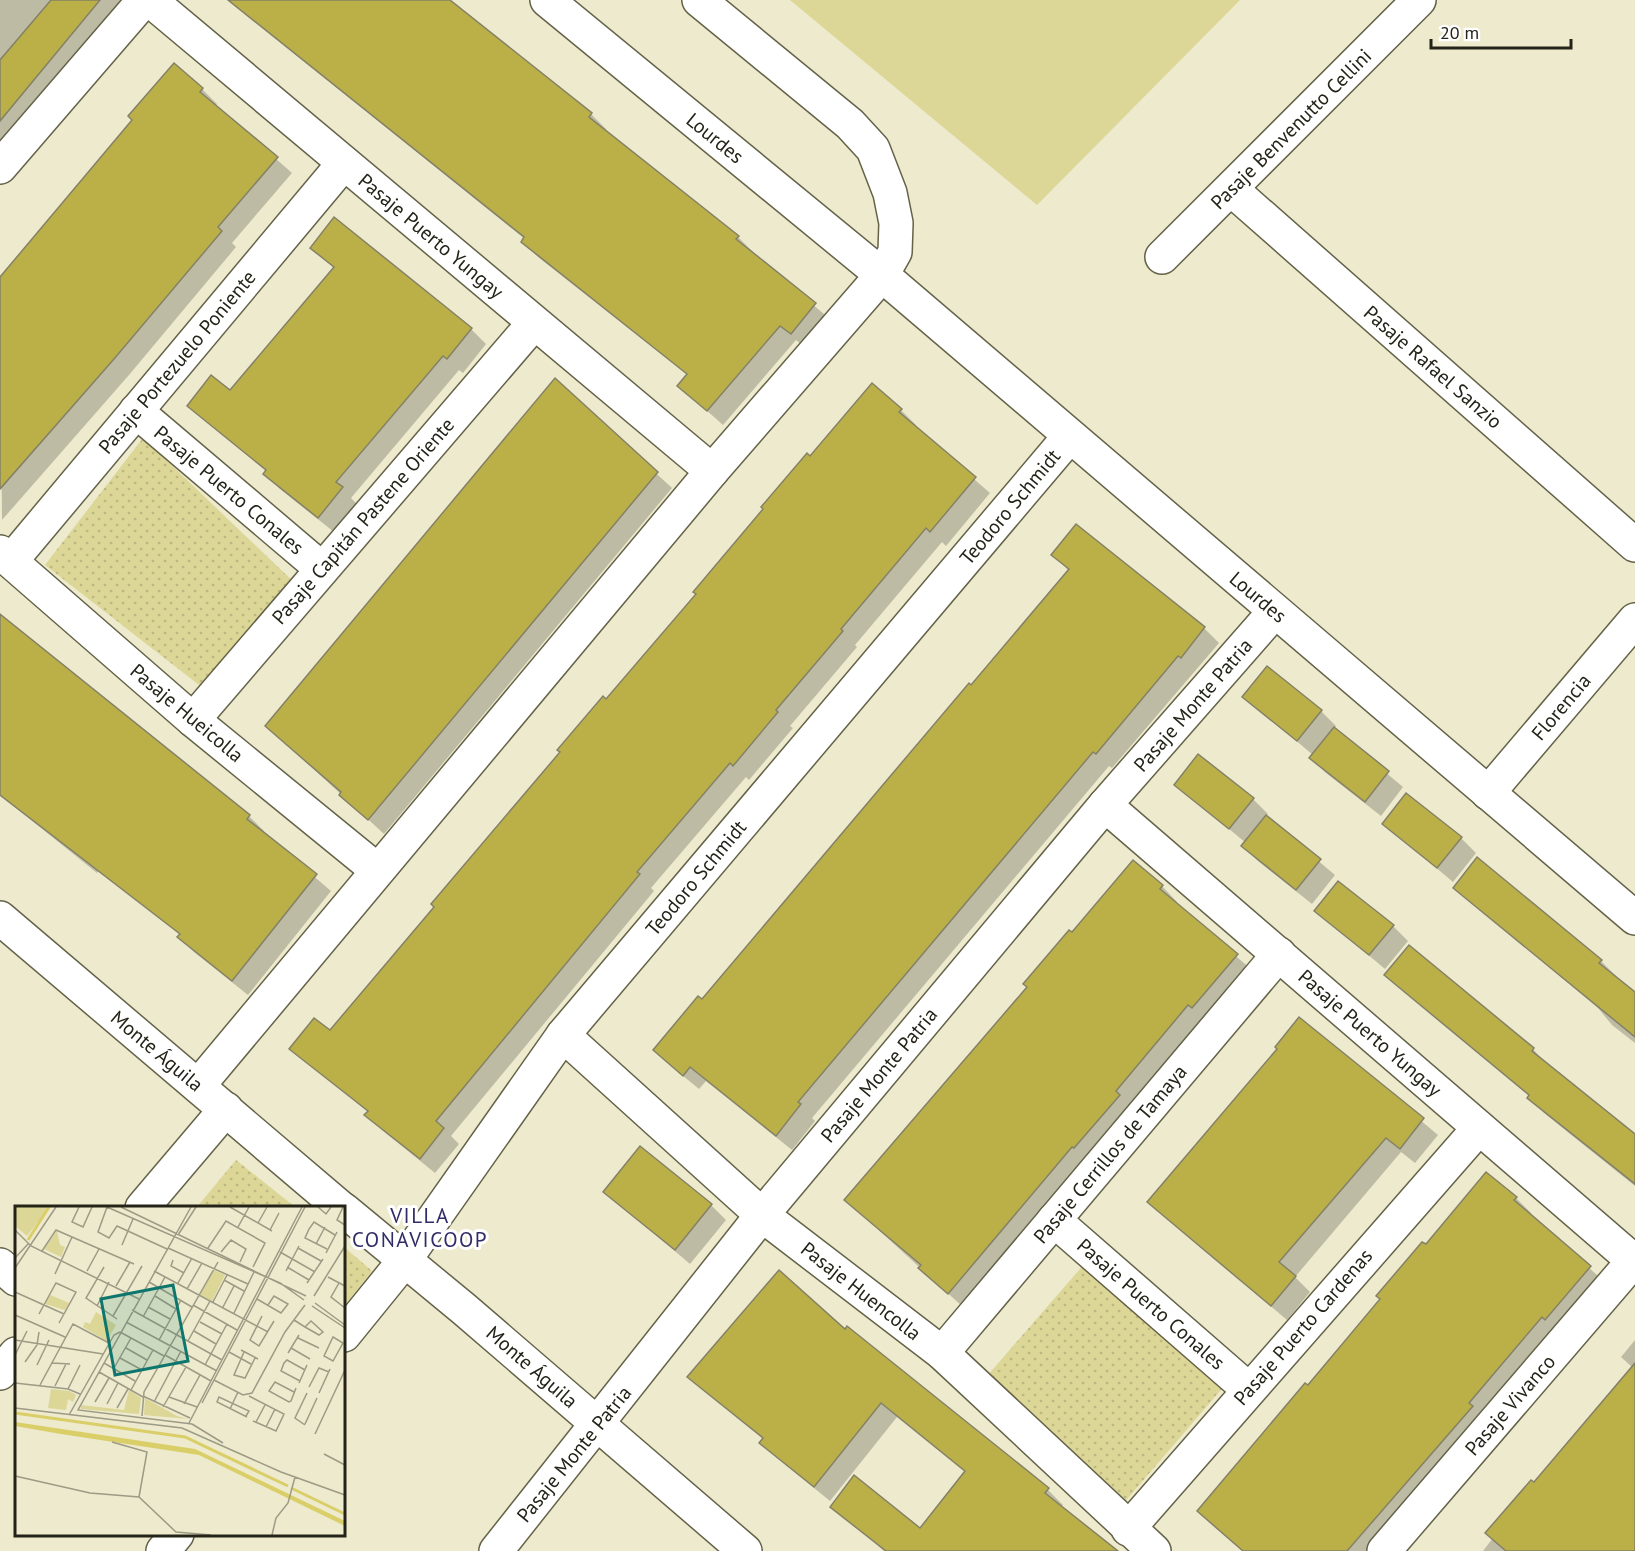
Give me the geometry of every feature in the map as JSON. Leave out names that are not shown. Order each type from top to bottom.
[{"type":"street","points":[[0,167],[144,0]]},
{"type":"street","name":"Pasaje Puerto Yungay","points":[[150,0],[712,471]]},
{"type":"street","name":"Lourdes","points":[[547,0],[882,275],[1635,918]]},
{"type":"street","points":[[198,1086],[712,471],[882,275],[895,252],[896,223],[886,177],[873,149],[850,124],[699,0]]},
{"type":"street","name":"Pasaje Benvenutto Cellini","points":[[1162,257],[1419,0]]},
{"type":"street","name":"Pasaje Portezuelo Poniente","points":[[5,556],[136,411],[344,163]]},
{"type":"street","name":"Pasaje Rafael Sanzio","points":[[1231,189],[1635,545]]},
{"type":"street","name":"Pasaje Capitán Pastene Oriente","points":[[193,720],[534,323]]},
{"type":"street","name":"Pasaje Puerto Conales","points":[[136,411],[322,569]]},
{"type":"street","name":"Teodoro Schmidt","points":[[345,1334],[404,1261],[563,1035],[1069,437]]},
{"type":"street","name":"Pasaje Hueicolla","points":[[5,556],[193,720],[377,870]]},
{"type":"street","name":"Pasaje Monte Patria","points":[[496,1551],[762,1215],[1105,805],[1275,611]]},
{"type":"street","name":"Florencia","points":[[1488,793],[1635,620]]},
{"type":"street","name":"Pasaje Puerto Yungay","points":[[1105,805],[1634,1261]]},
{"type":"street","name":"Monte Águila","points":[[0,918],[338,1206]]},
{"type":"street","name":"Pasaje Cerrillos de Tamaya","points":[[942,1353],[1279,954]]},
{"type":"street","name":"Pasaje Huencolla","points":[[563,1035],[762,1215],[942,1353],[1154,1551]]},
{"type":"street","points":[[144,1206],[226,1110]]},
{"type":"street","name":"Pasaje Puerto Cardenas","points":[[1128,1529],[1248,1389],[1479,1128]]},
{"type":"street","name":"Monte Águila","points":[[345,1212],[464,1309],[745,1551]]},
{"type":"street","name":"Pasaje Puerto Conales","points":[[1054,1220],[1248,1389]]},
{"type":"street","name":"Pasaje Vivanco","points":[[1384,1551],[1634,1261]]},
{"type":"street","points":[[0,1265],[15,1278]]},
{"type":"street","points":[[0,1373],[15,1355]]},
{"type":"street","points":[[162,1551],[175,1536]]},
{"type":"shaded area","points":[[790,0],[1240,0],[1037,205]]},
{"type":"shaded area","points":[[143,438],[299,587],[208,692],[45,565]]},
{"type":"shaded area","points":[[236,1160],[294,1206],[198,1206]]},
{"type":"shaded area","points":[[345,1248],[372,1271],[345,1305]]},
{"type":"shaded area","points":[[1086,1262],[1226,1384],[1122,1505],[981,1383]]},
{"type":"building","points":[[51,0],[100,0],[0,121],[0,60]]},
{"type":"building","points":[[228,0],[450,0],[592,113],[589,117],[739,236],[736,239],[816,303],[791,334],[780,326],[707,411],[677,386],[687,374],[521,242],[524,237]]},
{"type":"building","points":[[174,63],[203,88],[200,92],[278,157],[218,227],[222,231],[0,489],[0,277],[132,120],[128,116]]},
{"type":"building","points":[[334,217],[472,328],[447,359],[443,356],[336,482],[343,487],[318,518],[263,474],[266,470],[187,406],[211,375],[230,390],[334,267],[310,248]]},
{"type":"building","points":[[555,378],[658,472],[368,820],[339,795],[341,792],[265,726]]},
{"type":"building","points":[[872,383],[902,409],[899,412],[976,477],[930,532],[926,528],[841,629],[843,631],[776,710],[778,712],[733,766],[730,763],[637,872],[640,874],[436,1121],[444,1128],[420,1159],[364,1115],[368,1111],[289,1049],[314,1018],[330,1030],[434,907],[431,904],[560,752],[557,750],[603,696],[606,699],[696,594],[693,592],[763,509],[761,507],[807,453],[810,456]]},
{"type":"building","points":[[1076,524],[1205,627],[1181,658],[1178,656],[1096,754],[1093,752],[798,1102],[801,1104],[776,1136],[690,1067],[683,1076],[653,1050],[698,996],[702,999],[969,683],[971,685],[1069,569],[1051,555]]},
{"type":"building","points":[[0,614],[250,815],[247,819],[317,874],[232,981],[177,937],[180,934],[0,795]]},
{"type":"building","points":[[1267,666],[1322,710],[1297,741],[1242,697]]},
{"type":"building","points":[[1334,727],[1389,771],[1365,802],[1309,758]]},
{"type":"building","points":[[1198,754],[1254,798],[1229,829],[1174,785]]},
{"type":"building","points":[[1406,793],[1462,837],[1437,868],[1382,824]]},
{"type":"building","points":[[1266,815],[1321,859],[1296,890],[1241,846]]},
{"type":"building","points":[[1477,857],[1602,960],[1599,963],[1635,992],[1635,1037],[1453,888]]},
{"type":"building","points":[[1133,860],[1163,885],[1160,889],[1238,954],[1192,1008],[1188,1005],[1116,1091],[1120,1095],[1074,1148],[1072,1147],[948,1294],[918,1268],[921,1265],[844,1200],[1027,987],[1023,984],[1069,930],[1072,932]]},
{"type":"building","points":[[1338,881],[1394,925],[1369,955],[1314,911]]},
{"type":"building","points":[[1409,945],[1534,1048],[1532,1051],[1635,1134],[1635,1184],[1527,1098],[1529,1095],[1384,975]]},
{"type":"building","points":[[1299,1017],[1424,1118],[1400,1149],[1386,1138],[1279,1262],[1296,1276],[1271,1306],[1147,1202],[1277,1049],[1275,1047]]},
{"type":"building","points":[[640,1146],[712,1204],[675,1250],[603,1192]]},
{"type":"building","points":[[1486,1172],[1517,1197],[1514,1200],[1591,1266],[1545,1320],[1542,1317],[1469,1403],[1473,1406],[1347,1551],[1243,1551],[1197,1511],[1305,1383],[1308,1385],[1380,1299],[1376,1296],[1422,1242],[1426,1244]]},
{"type":"building","points":[[779,1270],[845,1329],[847,1326],[1049,1488],[1045,1493],[1118,1551],[886,1551],[830,1507],[854,1475],[920,1528],[965,1471],[881,1403],[814,1487],[759,1443],[763,1438],[687,1377]]},
{"type":"building","points":[[1635,1363],[1635,1551],[1506,1551],[1485,1533],[1531,1480],[1534,1482]]},
{"type":"district","name":"VILLA CONAVICOOP","points":[[420,1227]]}]
